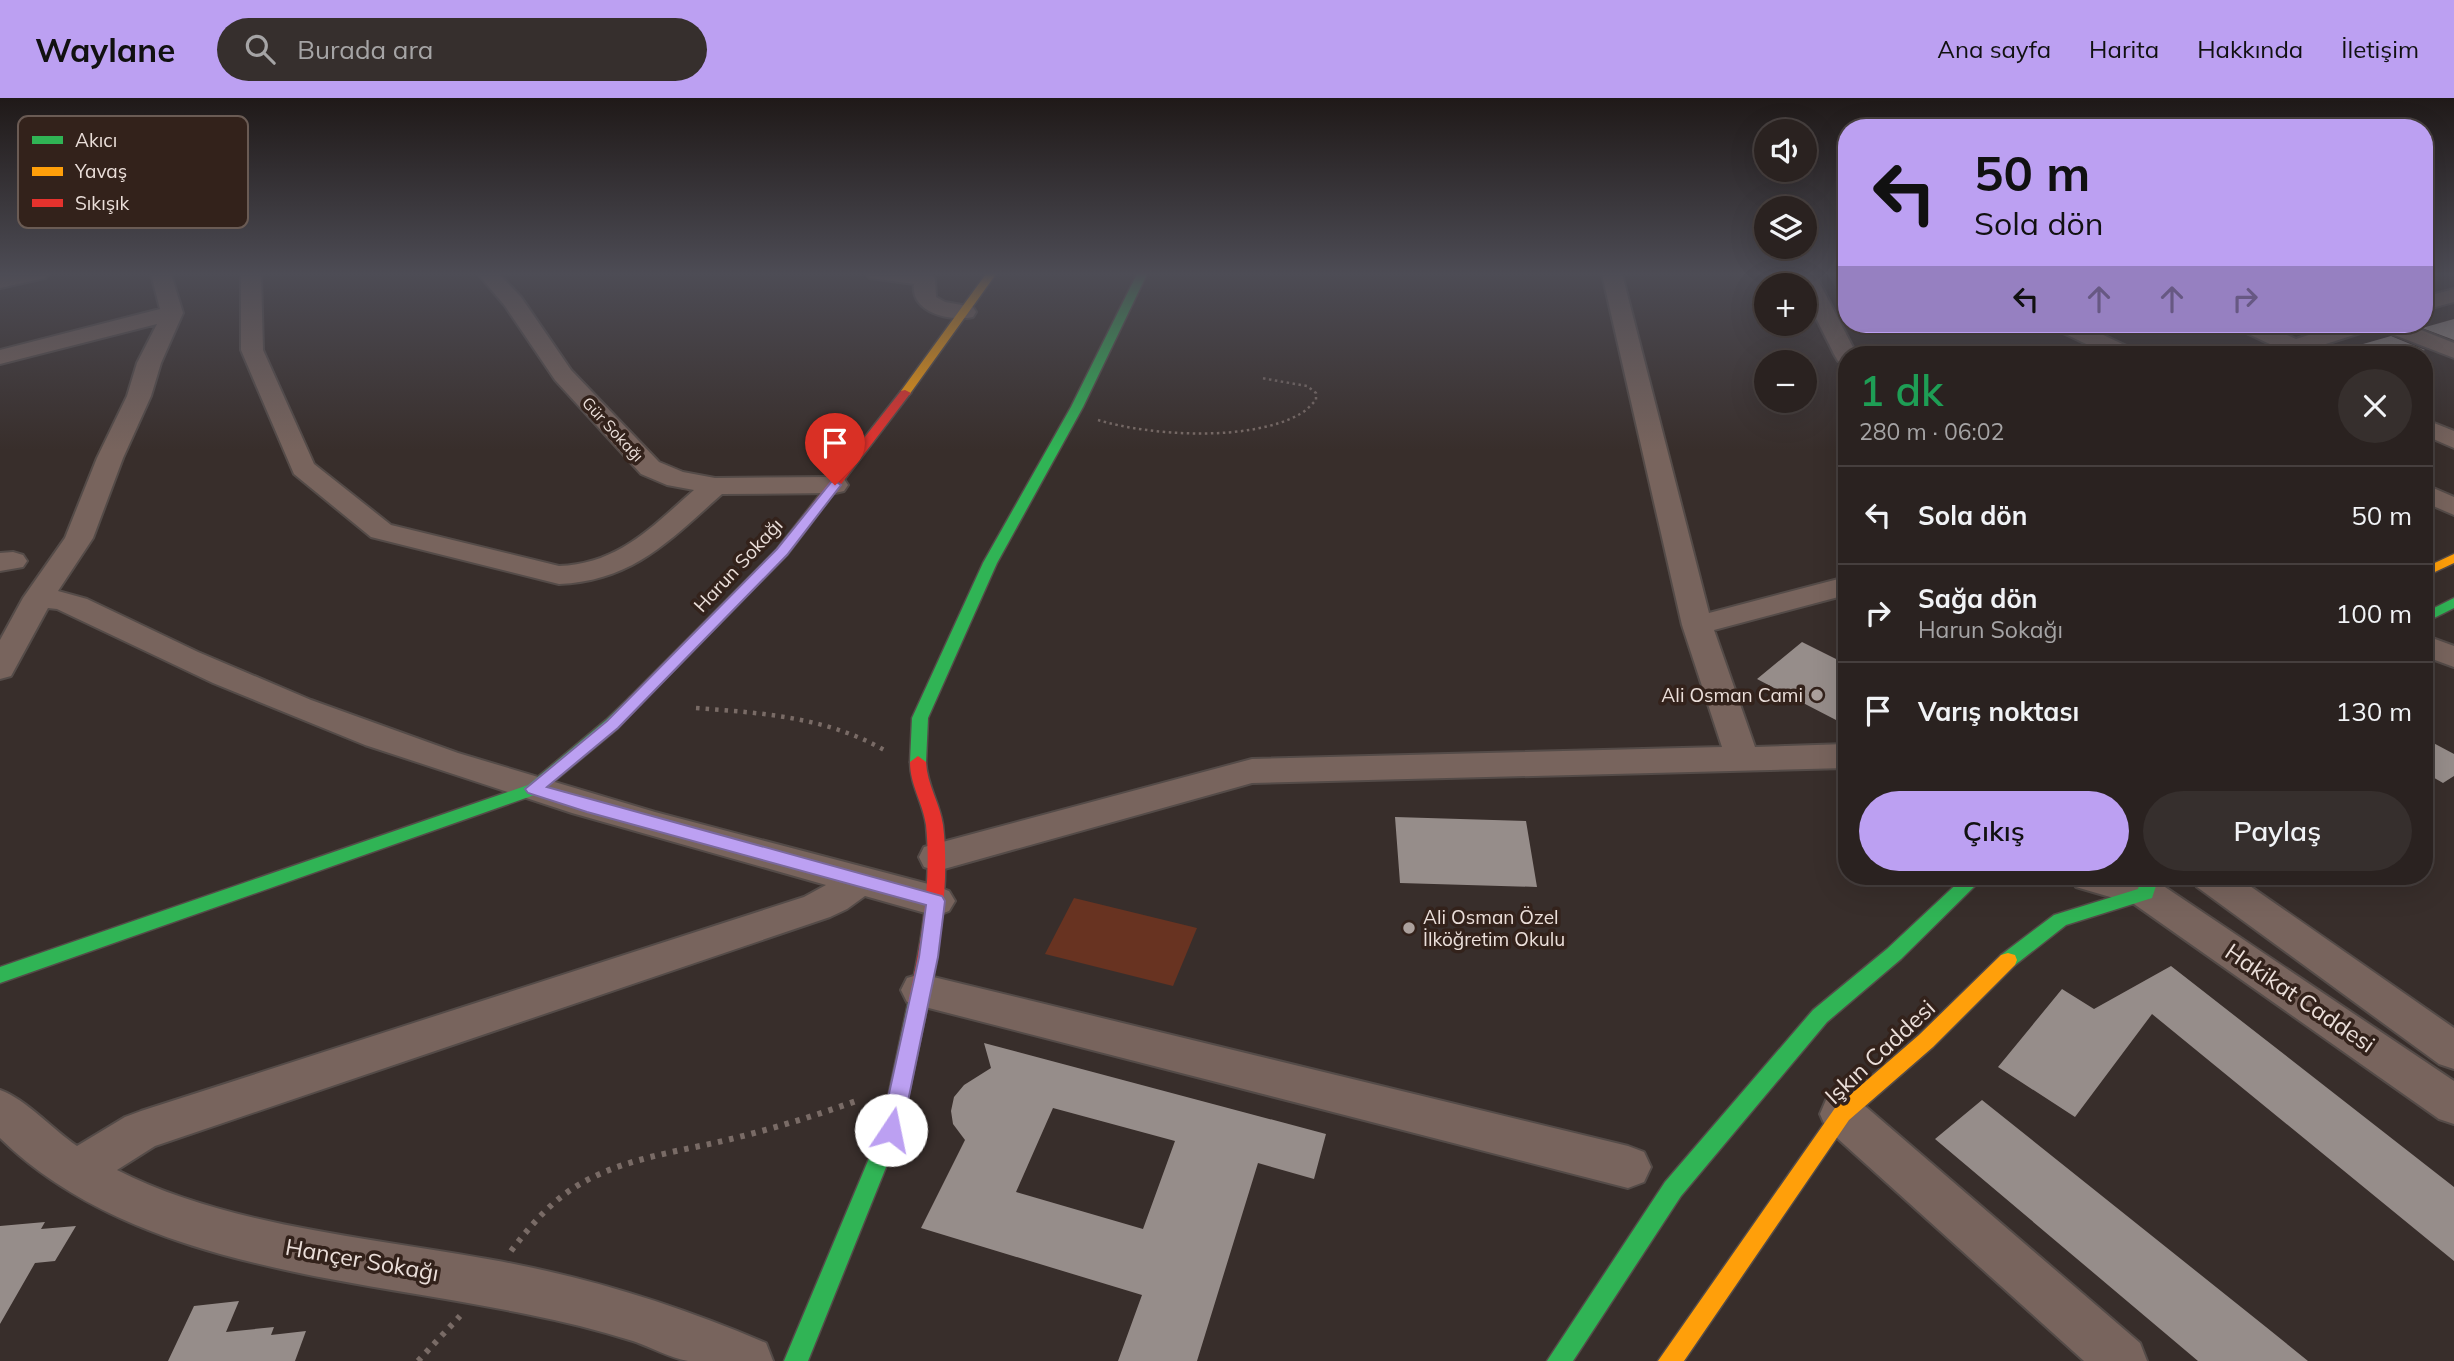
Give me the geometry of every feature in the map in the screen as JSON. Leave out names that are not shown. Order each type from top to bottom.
[{"type":"street","points":[[0,357],[94,333]]},
{"type":"street","points":[[0,668],[38,598],[79,538],[110,458],[139,396],[162,333]]},
{"type":"street","points":[[252,333],[252,350],[303,468],[381,531],[559,575],[581,575],[605,570],[625,561],[715,486]]},
{"type":"street","name":"Gür Sokağı","points":[[534,333],[563,375],[650,468],[676,479],[715,486],[835,485]]},
{"type":"street","name":"Harun Sokağı","points":[[534,789],[612,724],[782,552],[878,431],[950,333]]},
{"type":"street","points":[[796,1361],[891,1130],[932,938],[937,856],[933,816],[917,780],[920,719],[990,563],[1077,407],[1113,333]]},
{"type":"street","points":[[1626,333],[1697,625],[1742,758]]},
{"type":"street","points":[[2082,333],[2108,346]]},
{"type":"street","points":[[2265,333],[2293,346]]},
{"type":"street","points":[[2298,346],[2338,333]]},
{"type":"street","points":[[2410,333],[2454,351]]},
{"type":"street","points":[[2436,426],[2454,440]]},
{"type":"street","points":[[2433,496],[2454,507]]},
{"type":"street","points":[[2433,568],[2454,558]]},
{"type":"street","points":[[1697,625],[1838,588]]},
{"type":"street","points":[[38,598],[70,602],[203,667],[377,737],[600,810],[936,901]]},
{"type":"street","points":[[2433,614],[2454,602]]},
{"type":"street","points":[[2433,649],[2454,657]]},
{"type":"street","points":[[937,856],[1252,771],[1838,756]]},
{"type":"street","points":[[0,975],[534,789]]},
{"type":"street","points":[[76,1171],[141,1131],[817,907],[834,899],[859,880]]},
{"type":"street","points":[[1559,1361],[1673,1189],[1820,1016],[1894,954],[1967,885]]},
{"type":"street","name":"Hakikat Caddesi","points":[[2148,885],[2454,1105]]},
{"type":"street","name":"Işkın Caddesi","points":[[1670,1361],[1842,1114],[1926,1041],[2007,961],[2060,920],[2148,885]]},
{"type":"street","points":[[2221,885],[2454,1051]]},
{"type":"street","points":[[921,990],[1628,1167]]},
{"type":"street","name":"Hançer Sokağı","points":[[0,1108],[16,1126],[76,1171],[156,1209],[221,1231],[266,1243],[576,1301],[636,1318],[748,1361]]},
{"type":"street","points":[[1842,1114],[2122,1361]]},
{"type":"path","points":[[1077,407],[1106,423],[1128,428],[1230,430],[1284,422],[1301,414],[1316,400],[1316,393],[1307,386],[1261,378]]},
{"type":"path","points":[[695,708],[790,718],[840,728],[884,749],[917,780]]},
{"type":"path","points":[[418,1361],[489,1283],[536,1219],[565,1193],[597,1174],[631,1161],[732,1139],[824,1113],[900,1085]]},
{"type":"shaded area","points":[[1074,898],[1197,928],[1173,986],[1045,954]]},
{"type":"building","points":[[2435,333],[2454,333],[2454,340]]},
{"type":"building","points":[[2391,336],[2415,346],[2356,346]]},
{"type":"building","name":"Ali Osman Cami","points":[[1802,642],[1838,660],[1838,718],[1836,720],[1757,679]]},
{"type":"building","points":[[2433,743],[2454,754],[2454,776],[2443,783],[2433,777]]},
{"type":"building","points":[[1395,817],[1526,821],[1537,887],[1400,883]]},
{"type":"building","points":[[2171,966],[2454,1187],[2454,1261],[2152,1014],[2075,1117],[1998,1067],[2062,989],[2094,1009]]},
{"type":"building","points":[[984,1043],[1326,1134],[1314,1179],[1258,1163],[1197,1361],[1118,1361],[1142,1295],[921,1228],[965,1140],[953,1124],[951,1111],[954,1097],[964,1085],[991,1068]],"holes":[[[1053,1108],[1175,1141],[1143,1229],[1016,1192]]]},
{"type":"building","points":[[1982,1100],[2308,1361],[2198,1361],[1935,1139]]},
{"type":"building","points":[[45,1222],[41,1229],[76,1226],[55,1261],[35,1263],[0,1324],[0,1226]]},
{"type":"building","points":[[239,1301],[226,1332],[274,1327],[271,1335],[306,1331],[295,1361],[168,1361],[194,1306]]},
{"type":"traffic: fast","points":[[918,762],[920,718],[990,563],[1077,407],[1113,333]]},
{"type":"traffic: fast","points":[[2433,614],[2454,602]]},
{"type":"traffic: fast","points":[[0,975],[534,789],[612,724],[635,701]]},
{"type":"traffic: fast","points":[[1559,1361],[1673,1189],[1820,1016],[1894,954],[1967,885]]},
{"type":"traffic: fast","points":[[2008,960],[2060,920],[2146,893],[2148,885]]},
{"type":"traffic: fast","points":[[796,1361],[891,1130],[918,1003]]},
{"type":"traffic: slow","points":[[905,393],[948,333]]},
{"type":"traffic: slow","points":[[2433,568],[2454,558]]},
{"type":"traffic: slow","points":[[1670,1361],[1842,1114],[1926,1041],[2008,960]]},
{"type":"traffic: jam","points":[[635,701],[782,552],[905,393]]},
{"type":"traffic: jam","points":[[918,762],[922,788],[934,824],[936,847],[930,936],[918,1003]]},
{"type":"place","name":"Ali Osman Cami","points":[[1817,695]]},
{"type":"place","name":"Ali Osman Özel İlköğretim Okulu","points":[[1409,928]]},
{"type":"route","points":[[835,485],[782,552],[612,724],[534,789],[587,806],[936,901],[932,938],[891,1130]]}]
